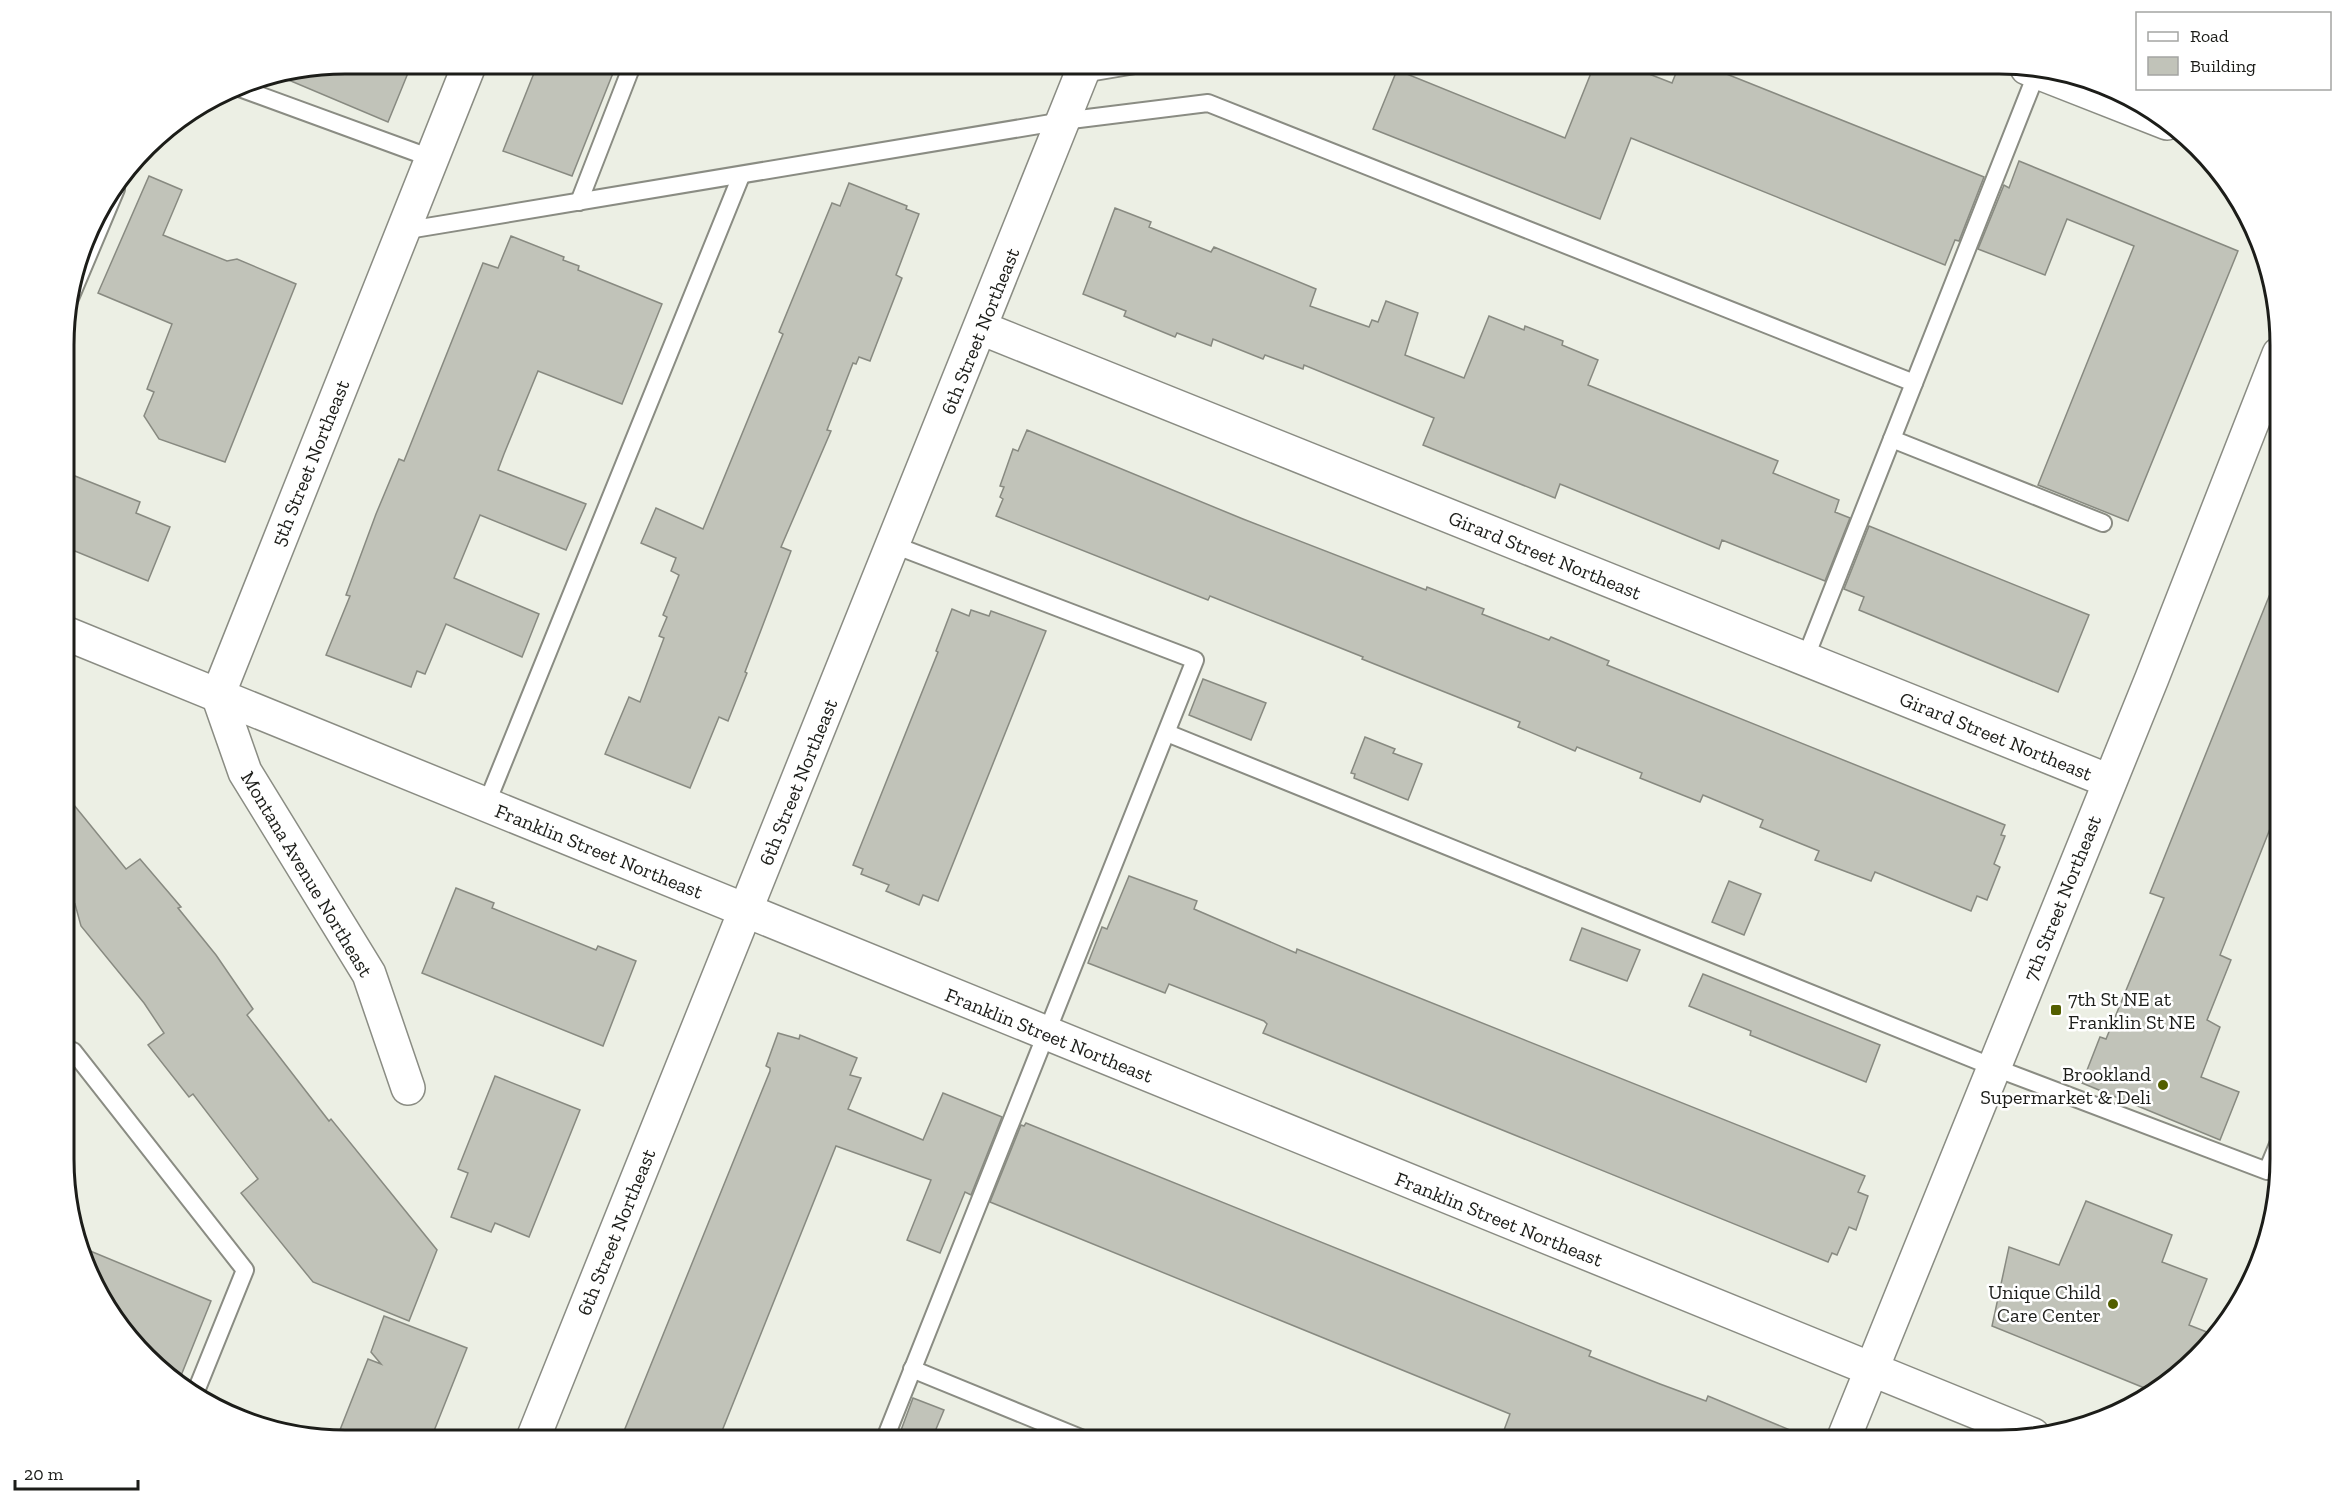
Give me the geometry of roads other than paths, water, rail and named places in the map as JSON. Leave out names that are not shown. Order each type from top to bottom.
[{"type":"street","name":"5th Street Northeast","points":[[218,695],[465,74]]},
{"type":"street","name":"6th Street Northeast","points":[[536,1430],[1082,74]]},
{"type":"street","points":[[2061,81],[2134,110]]},
{"type":"street","name":"Girard Street Northeast","points":[[981,328],[2109,781]]},
{"type":"street","name":"7th Street Northeast","points":[[1847,1430],[2270,377]]},
{"type":"street","name":"Franklin Street Northeast","points":[[74,637],[2019,1430]]},
{"type":"street","name":"Montana Avenue Northeast","points":[[218,695],[244,772],[369,974],[408,1088]]},
{"type":"lane","points":[[579,202],[629,74]]},
{"type":"lane","points":[[1805,659],[1914,383],[2030,76]]},
{"type":"lane","points":[[249,91],[431,158]]},
{"type":"lane","points":[[402,231],[1063,122],[1208,103],[1914,383]]},
{"type":"lane","points":[[486,805],[741,176]]},
{"type":"lane","points":[[1892,439],[2103,524]]},
{"type":"lane","points":[[888,1430],[1196,660],[894,545]]},
{"type":"lane","points":[[1167,733],[1993,1067],[2267,1171],[2270,1164]]},
{"type":"lane","points":[[74,1052],[245,1270],[198,1387]]},
{"type":"lane","points":[[912,1369],[1061,1430]]},
{"type":"place","name":"7th St NE at Franklin St NE","points":[[2056,1010]]},
{"type":"place","name":"Brookland Supermarket & Deli","points":[[2163,1085]]},
{"type":"place","name":"Unique Child Care Center","points":[[2113,1304]]}]
